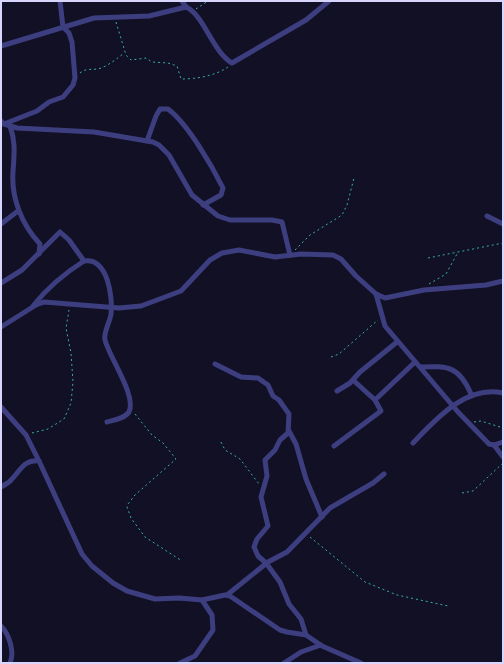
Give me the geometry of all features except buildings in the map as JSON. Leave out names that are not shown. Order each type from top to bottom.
[{"type":"street","points":[[3,123],[37,111],[49,102],[63,97],[72,87],[75,78],[72,42],[69,33],[63,27],[60,1]]},
{"type":"street","points":[[182,1],[186,7],[192,11],[217,48],[232,63],[306,20],[329,1]]},
{"type":"street","points":[[1,46],[94,18],[114,16],[149,16],[186,7]]},
{"type":"street","points":[[147,141],[160,109],[168,109],[189,131],[223,188],[221,195],[203,205]]},
{"type":"street","points":[[3,123],[28,130],[94,132],[147,141],[164,149],[190,192],[203,205],[226,220],[280,222],[284,227],[290,255]]},
{"type":"street","points":[[10,126],[15,144],[13,173],[16,203],[18,211],[30,234],[39,243],[39,254]]},
{"type":"street","points":[[1,224],[18,211]]},
{"type":"street","points":[[487,216],[503,224]]},
{"type":"street","points":[[1,283],[22,270],[39,254],[52,238],[60,232],[69,240],[84,261]]},
{"type":"street","points":[[1,327],[33,307],[44,302],[112,308],[141,306],[176,294],[185,287],[207,262],[222,253],[239,250],[275,257],[290,255],[329,255],[338,257],[376,294],[380,304],[381,317],[385,326],[397,342],[453,406],[489,444],[494,445],[503,442]]},
{"type":"street","points":[[33,307],[50,287],[70,269],[84,261],[91,261],[102,269],[110,294],[112,308],[104,340],[130,399],[130,406],[125,415],[107,422]]},
{"type":"street","points":[[376,294],[389,298],[424,290],[486,285],[503,281]]},
{"type":"street","points":[[337,391],[353,380],[397,342]]},
{"type":"street","points":[[375,400],[415,362]]},
{"type":"street","points":[[215,364],[239,376],[258,378],[268,385],[273,396],[288,411],[290,418],[289,431],[296,444],[306,479],[322,517]]},
{"type":"street","points":[[420,367],[440,366],[453,370],[464,379],[471,394]]},
{"type":"street","points":[[334,446],[380,414],[381,410],[375,400],[353,380]]},
{"type":"street","points":[[413,443],[428,426],[471,394],[495,391],[503,393]]},
{"type":"street","points":[[1,407],[26,435],[82,554],[101,573],[119,587],[148,598],[186,598],[202,600],[227,595],[266,563],[286,552],[334,505],[365,488],[384,474]]},
{"type":"street","points":[[289,431],[278,442],[275,450],[265,460],[267,476],[263,486],[261,498],[268,526],[255,542],[254,547],[258,556],[266,563],[280,582],[289,604],[299,615],[306,634]]},
{"type":"street","points":[[494,445],[503,457]]},
{"type":"street","points":[[1,487],[11,480],[20,467],[33,460],[38,461]]},
{"type":"street","points":[[227,595],[236,598],[284,632],[306,634],[321,645],[361,663]]},
{"type":"street","points":[[180,663],[195,656],[213,630],[212,615],[202,600]]},
{"type":"street","points":[[1,626],[6,633],[12,650],[10,663]]},
{"type":"street","points":[[284,663],[301,652],[321,645]]},
{"type":"street","points":[[293,663],[294,656]]},
{"type":"path","points":[[192,11],[208,1]]},
{"type":"path","points":[[114,16],[125,53],[131,60],[146,58],[152,62],[176,65],[180,79],[192,79],[217,72],[232,63]]},
{"type":"path","points":[[75,78],[85,69],[97,69],[108,65],[125,53]]},
{"type":"path","points":[[290,255],[310,235],[342,215],[347,205],[354,178]]},
{"type":"path","points":[[428,258],[457,254],[503,243]]},
{"type":"path","points":[[429,284],[446,274],[457,254]]},
{"type":"path","points":[[26,435],[48,429],[57,424],[64,419],[71,403],[73,382],[71,353],[66,328],[70,304]]},
{"type":"path","points":[[331,357],[339,354],[381,317]]},
{"type":"path","points":[[130,406],[152,435],[163,443],[176,459],[135,495],[128,504],[128,511],[145,537],[182,561]]},
{"type":"path","points":[[468,422],[481,422],[503,428]]},
{"type":"path","points":[[221,442],[225,450],[240,459],[259,484],[263,486]]},
{"type":"path","points":[[462,494],[473,491],[503,462]]},
{"type":"path","points":[[306,533],[365,582],[397,595],[448,606]]}]
